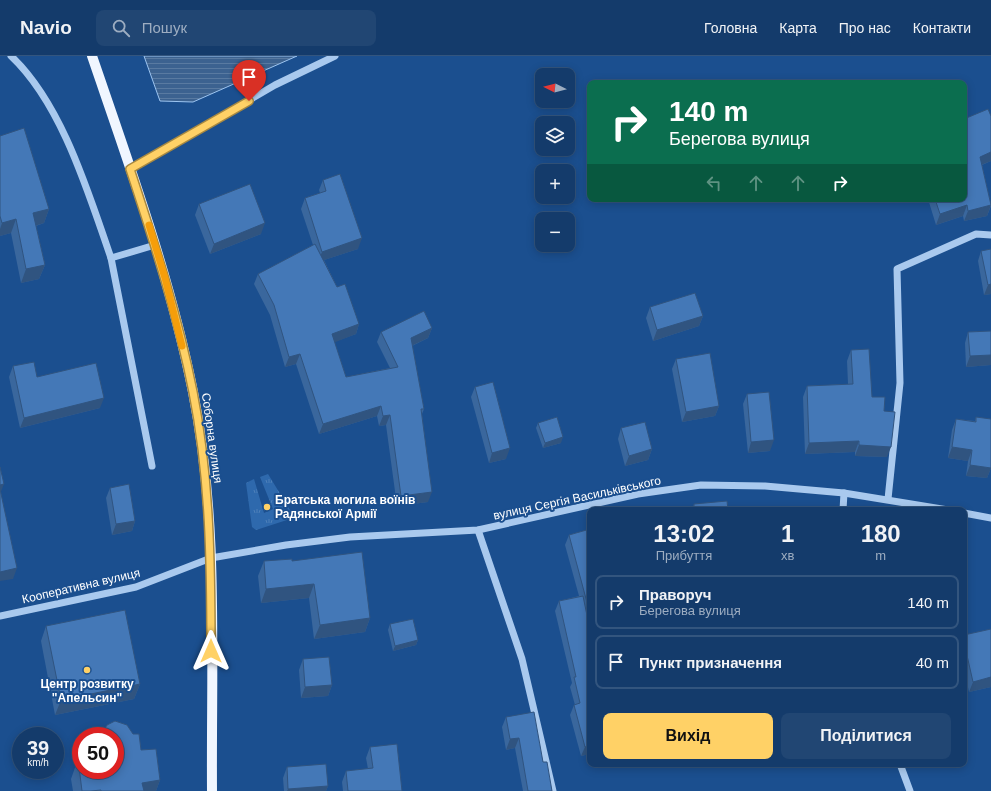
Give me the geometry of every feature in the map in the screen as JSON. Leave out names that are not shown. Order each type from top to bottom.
[{"type":"main road","name":"Соборна вулиця","points":[[92,56],[155,245],[174,308],[193,393],[207,491],[211,558],[212,791]]},
{"type":"street","points":[[11,56],[25,69],[50,107],[86,184],[111,258],[152,466]]},
{"type":"street","points":[[130,169],[275,85],[335,56]]},
{"type":"street","points":[[888,499],[900,383],[897,269],[976,234],[991,234]]},
{"type":"street","points":[[111,258],[155,245]]},
{"type":"street","name":"вулиця Сергія Васильківського","points":[[211,558],[286,545],[350,537],[478,530],[638,494],[701,485],[765,486],[844,493],[932,507]]},
{"type":"street","points":[[843,507],[844,493]]},
{"type":"street","points":[[967,514],[991,518]]},
{"type":"street","points":[[478,530],[522,659],[553,791]]},
{"type":"street","name":"Кооперативна вулиця","points":[[0,616],[136,587],[211,558]]},
{"type":"street","points":[[901,767],[910,791]]},
{"type":"green space","points":[[268,474],[293,515],[290,519],[256,530],[252,527],[246,483],[254,479],[264,513],[273,509],[260,477]]},
{"type":"shaded area","points":[[144,56],[297,56],[193,102],[160,101]]},
{"type":"building","points":[[988,109],[991,116],[991,152],[980,157],[991,205],[968,211],[967,205],[940,214],[936,202],[967,202],[967,118]]},
{"type":"building","points":[[24,128],[49,209],[33,213],[45,265],[26,269],[16,219],[2,223],[0,216],[0,136]]},
{"type":"building","points":[[340,174],[362,238],[322,252],[305,198],[326,191],[323,180]]},
{"type":"building","points":[[250,184],[265,223],[214,244],[199,204]]},
{"type":"building","points":[[315,244],[337,287],[345,284],[359,324],[332,334],[346,377],[398,367],[381,332],[424,311],[432,328],[411,338],[424,409],[421,409],[432,492],[401,496],[390,415],[383,416],[381,406],[323,424],[300,354],[289,357],[274,305],[258,274]]},
{"type":"building","points":[[991,249],[991,284],[988,285],[981,251]]},
{"type":"building","points":[[695,293],[703,316],[657,330],[650,307]]},
{"type":"building","points":[[991,331],[991,355],[970,356],[968,332]]},
{"type":"building","points":[[869,349],[872,397],[885,397],[884,411],[895,412],[891,447],[859,445],[859,441],[809,443],[807,386],[853,384],[851,350]]},
{"type":"building","points":[[710,353],[719,406],[686,412],[676,359]]},
{"type":"building","points":[[34,362],[37,377],[96,363],[104,398],[24,418],[13,366]]},
{"type":"building","points":[[493,382],[510,448],[492,453],[475,387]]},
{"type":"building","points":[[769,392],[774,440],[751,442],[747,394]]},
{"type":"building","points":[[557,417],[563,437],[545,443],[538,423]]},
{"type":"building","points":[[976,417],[991,419],[991,468],[970,465],[972,450],[952,447],[956,419],[976,422]]},
{"type":"building","points":[[645,422],[652,449],[629,456],[621,428]]},
{"type":"building","points":[[0,467],[4,484],[0,485]]},
{"type":"building","points":[[129,484],[135,521],[116,524],[110,488]]},
{"type":"building","points":[[0,489],[17,568],[0,572]]},
{"type":"building","points":[[727,501],[728,507],[694,507],[694,504]]},
{"type":"building","points":[[587,530],[587,602],[569,535]]},
{"type":"building","points":[[362,552],[370,618],[320,625],[314,584],[266,589],[264,561],[292,559],[292,561]]},
{"type":"building","points":[[583,596],[587,615],[587,746],[585,747],[574,705],[580,703],[574,677],[576,677],[559,601]]},
{"type":"building","name":"Центр розвитку \"Апельсин\"","points":[[125,610],[140,684],[61,700],[46,626]]},
{"type":"building","points":[[413,619],[418,640],[395,646],[390,624]]},
{"type":"building","points":[[991,629],[991,677],[973,682],[967,655],[967,634]]},
{"type":"building","points":[[329,657],[332,685],[305,687],[303,659]]},
{"type":"building","points":[[534,712],[543,762],[547,762],[552,791],[528,791],[519,738],[510,739],[506,717]]},
{"type":"building","points":[[115,721],[127,725],[133,734],[139,734],[141,750],[156,749],[160,780],[142,783],[144,791],[82,791],[80,779],[124,779],[124,727],[106,727]]},
{"type":"building","points":[[397,744],[402,791],[348,791],[346,771],[373,768],[370,747]]},
{"type":"building","points":[[326,764],[328,786],[288,789],[287,767]]},
{"type":"slow traffic","points":[[149,225],[174,308],[182,346]]},
{"type":"place","name":"Братська могила воїнів Радянської Армії","points":[[267,507]]},
{"type":"place","name":"Центр розвитку \"Апельсин\"","points":[[87,670]]},
{"type":"route","points":[[211,651],[211,558],[207,491],[193,393],[174,308],[130,169],[249,101]]}]
